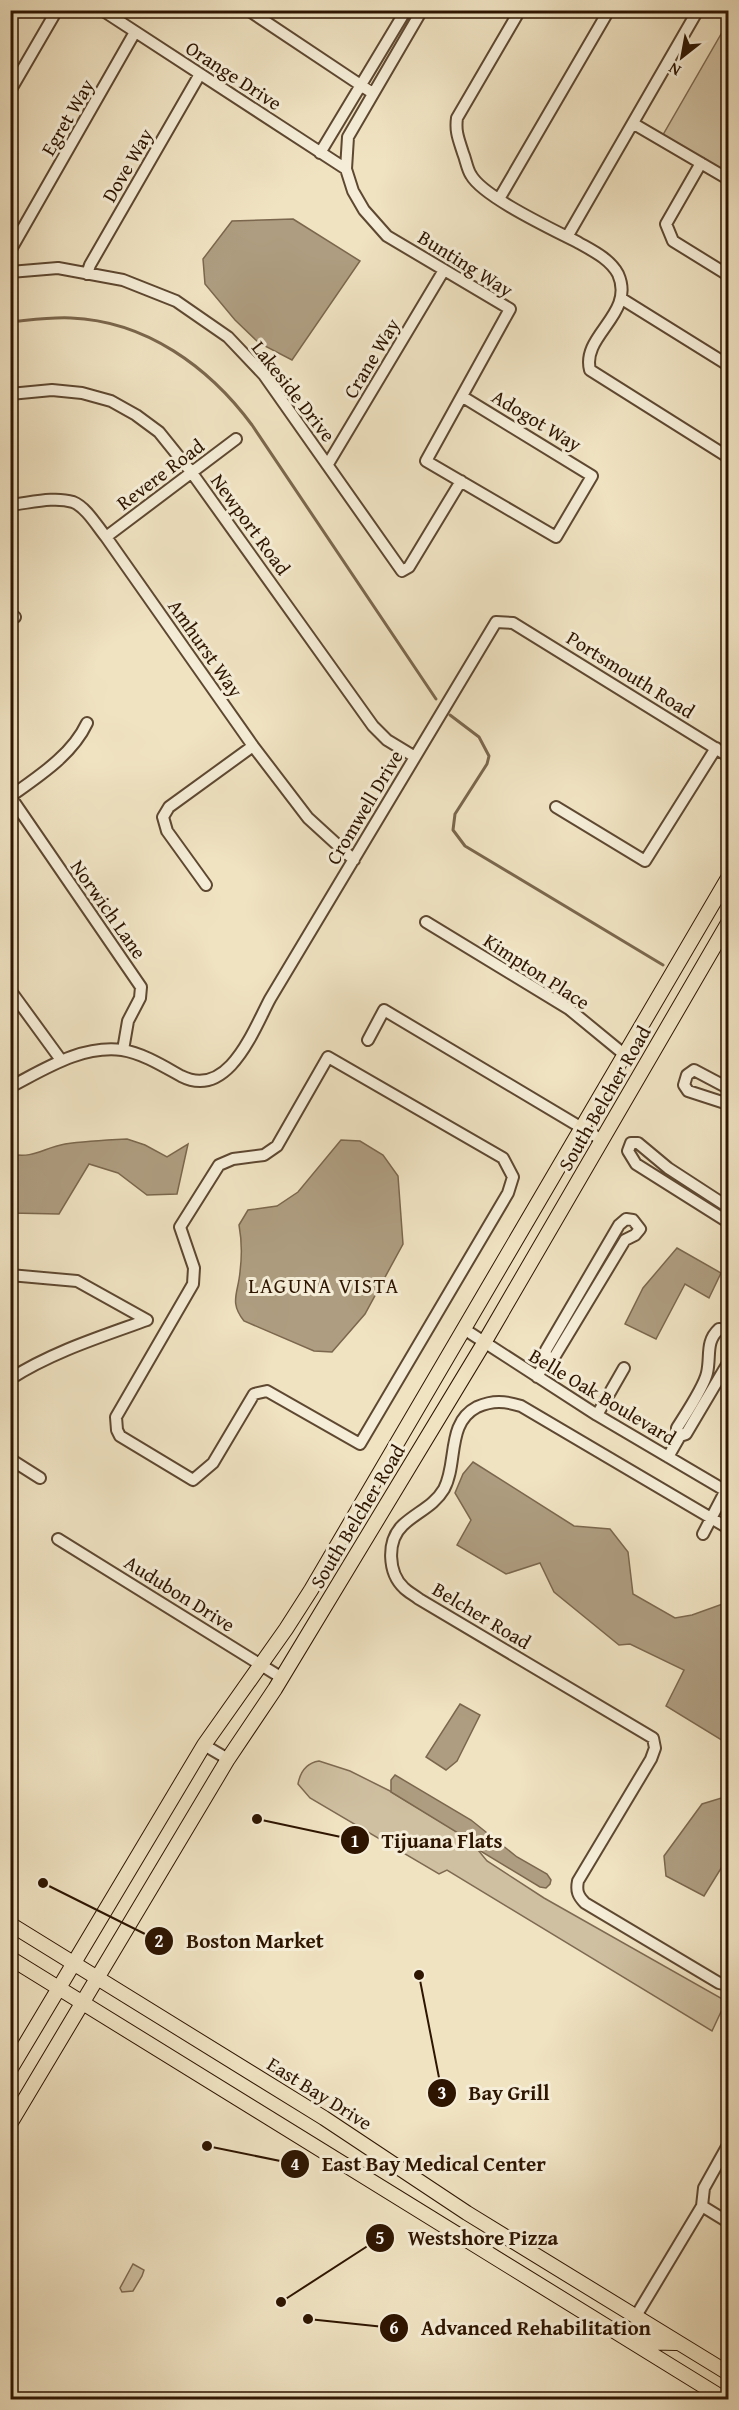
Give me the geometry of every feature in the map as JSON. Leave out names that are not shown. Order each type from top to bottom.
[{"type":"main road","name":"South Belcher Road","points":[[10,2070],[204,1744],[311,1590],[729,878]]},
{"type":"main road","name":"South Belcher Road","points":[[10,2124],[228,1759],[282,1678],[484,1343],[729,923]]},
{"type":"main road","name":"East Bay Drive","points":[[10,1924],[314,2112],[467,2213],[729,2373]]},
{"type":"main road","points":[[10,1958],[726,2400]]},
{"type":"main road","points":[[633,2342],[678,2343]]},
{"type":"street","points":[[10,91],[57,10]]},
{"type":"street","name":"Orange Drive","points":[[102,10],[346,170]]},
{"type":"street","points":[[248,10],[374,93]]},
{"type":"street","points":[[346,170],[348,137],[422,10]]},
{"type":"street","points":[[520,10],[457,118],[455,131],[471,176],[499,199],[598,254],[614,266],[622,288],[622,299],[591,351],[588,363],[590,370],[727,453]]},
{"type":"street","points":[[499,199],[609,10]]},
{"type":"street","points":[[567,237],[698,10]]},
{"type":"street","points":[[320,153],[362,86],[401,12],[415,23]]},
{"type":"street","name":"Egret Way","points":[[10,251],[135,32]]},
{"type":"street","name":"Dove Way","points":[[87,274],[90,265],[200,74]]},
{"type":"street","points":[[634,124],[729,179]]},
{"type":"street","points":[[701,163],[666,224],[674,241],[729,275]]},
{"type":"street","name":"Bunting Way","points":[[346,170],[353,191],[374,224],[387,236],[510,309],[463,397]]},
{"type":"street","name":"Lakeside Drive","points":[[10,272],[58,268],[123,280],[176,301],[228,337],[264,375],[402,571],[409,567],[461,481]]},
{"type":"street","name":"Crane Way","points":[[328,464],[444,270]]},
{"type":"street","points":[[622,299],[729,365]]},
{"type":"street","name":"Newport Road","points":[[10,394],[52,390],[82,393],[111,401],[136,415],[159,432],[192,473],[373,726],[387,740],[415,757]]},
{"type":"street","points":[[461,481],[426,461],[463,397]]},
{"type":"street","name":"Adogot Way","points":[[461,481],[556,537],[592,476],[463,397]]},
{"type":"street","name":"Revere Road","points":[[106,537],[236,439]]},
{"type":"street","name":"Amhurst Way","points":[[10,505],[48,500],[74,502],[85,512],[106,537],[253,746],[308,818],[354,860]]},
{"type":"street","name":"Cromwell Drive","points":[[123,1050],[159,1064],[183,1077],[200,1082],[222,1074],[238,1058],[270,999],[496,622],[513,623],[544,642]]},
{"type":"street","name":"Portsmouth Road","points":[[544,642],[729,756]]},
{"type":"street","points":[[10,796],[51,766],[80,738],[87,723]]},
{"type":"street","points":[[206,885],[166,831],[163,817],[169,807],[253,746]]},
{"type":"street","points":[[556,807],[645,861],[716,748]]},
{"type":"street","name":"Norwich Lane","points":[[10,796],[141,987],[140,998],[128,1021],[123,1050]]},
{"type":"street","name":"Kimpton Place","points":[[426,922],[569,1009],[625,1055]]},
{"type":"street","points":[[10,990],[61,1060]]},
{"type":"street","points":[[368,1040],[384,1010],[602,1140]]},
{"type":"street","points":[[10,1087],[61,1060],[80,1053],[97,1050],[123,1050]]},
{"type":"street","points":[[328,1057],[503,1158],[513,1177],[507,1193],[438,1312],[360,1444],[267,1391],[254,1394],[213,1463],[193,1480],[120,1436],[117,1430],[116,1417],[193,1284],[194,1268],[180,1227],[219,1165],[233,1160],[264,1155],[277,1146],[328,1057]]},
{"type":"street","points":[[729,1088],[694,1070],[687,1075],[684,1085],[688,1090],[729,1104]]},
{"type":"street","points":[[729,1207],[668,1168],[638,1143],[632,1143],[628,1151],[636,1164],[729,1222]]},
{"type":"street","points":[[537,1377],[545,1364],[555,1356],[625,1240],[635,1235],[640,1229],[633,1220],[626,1219],[619,1225],[546,1350],[545,1364]]},
{"type":"street","points":[[10,1275],[77,1281],[147,1320],[76,1345],[30,1366],[10,1379]]},
{"type":"street","name":"Belle Oak Boulevard","points":[[464,1329],[597,1415],[668,1457],[727,1488]]},
{"type":"street","points":[[680,1436],[677,1428],[707,1375],[708,1345],[713,1334],[719,1329],[729,1330]]},
{"type":"street","points":[[668,1457],[680,1436],[686,1434],[729,1363]]},
{"type":"street","points":[[597,1415],[624,1368]]},
{"type":"street","name":"Belcher Road","points":[[729,1528],[521,1406],[505,1401],[486,1403],[472,1410],[462,1421],[452,1449],[449,1478],[443,1491],[433,1503],[401,1527],[394,1539],[390,1556],[393,1571],[402,1587],[419,1599],[652,1738],[655,1748],[651,1759],[578,1881],[576,1889],[579,1897],[585,1903],[719,1983],[729,1985]]},
{"type":"street","points":[[10,1459],[40,1478]]},
{"type":"street","points":[[703,1534],[727,1488]]},
{"type":"street","name":"Audubon Drive","points":[[58,1539],[282,1678]]},
{"type":"street","points":[[204,1744],[228,1759]]},
{"type":"street","points":[[636,2316],[702,2206],[704,2188],[729,2145]]},
{"type":"street","points":[[702,2206],[729,2222]]},
{"type":"shaded area","points":[[728,22],[728,179],[660,140]]},
{"type":"shaded area","points":[[293,219],[360,261],[292,360],[259,343],[235,320],[205,284],[203,259],[232,221]]},
{"type":"shaded area","points":[[127,1139],[145,1145],[167,1157],[188,1144],[177,1194],[147,1195],[118,1173],[89,1164],[59,1214],[11,1213],[11,1154],[32,1154],[73,1143]]},
{"type":"shaded area","points":[[341,1140],[360,1141],[383,1155],[398,1176],[403,1244],[365,1314],[332,1352],[314,1351],[244,1321],[239,1314],[236,1298],[241,1260],[239,1225],[248,1210],[277,1206],[298,1192]]},
{"type":"shaded area","points":[[677,1248],[721,1273],[709,1298],[685,1284],[656,1339],[625,1324],[643,1288]]},
{"type":"shaded area","points":[[473,1462],[574,1526],[610,1529],[628,1552],[633,1594],[675,1618],[692,1615],[728,1602],[728,1744],[666,1706],[684,1670],[630,1644],[619,1645],[554,1592],[540,1563],[506,1574],[457,1545],[471,1520],[455,1493],[463,1474]]},
{"type":"shaded area","points":[[460,1704],[480,1715],[457,1761],[446,1770],[426,1757]]},
{"type":"shaded area","points":[[319,1761],[350,1771],[390,1791],[469,1839],[487,1861],[544,1898],[726,2001],[712,2031],[447,1870],[439,1874],[310,1798],[298,1784],[307,1766]]},
{"type":"shaded area","points":[[395,1775],[471,1820],[517,1857],[547,1874],[551,1880],[550,1884],[546,1888],[540,1887],[477,1849],[468,1839],[391,1792],[391,1780]]},
{"type":"shaded area","points":[[728,1790],[728,1857],[704,1896],[666,1876],[664,1856],[702,1804],[725,1797]]},
{"type":"shaded area","points":[[133,2264],[144,2270],[142,2276],[133,2291],[122,2292],[120,2288]]},
{"type":"waterway","points":[[10,322],[48,318],[99,321],[150,338],[196,366],[235,404],[252,425],[436,699]]},
{"type":"waterway","points":[[450,715],[479,737],[489,756],[487,764],[455,814],[453,830],[465,846],[663,965]]},
{"type":"place","name":"Tijuana Flats","points":[[257,1819]]},
{"type":"place","name":"Boston Market","points":[[43,1883]]},
{"type":"place","name":"Bay Grill","points":[[419,1975]]},
{"type":"place","name":"East Bay Medical Center","points":[[207,2146]]},
{"type":"place","name":"Westshore Pizza","points":[[281,2302]]},
{"type":"place","name":"Advanced Rehabilitation","points":[[308,2319]]},
{"type":"district","name":"LAGUNA VISTA","points":[[324,1285]]}]
